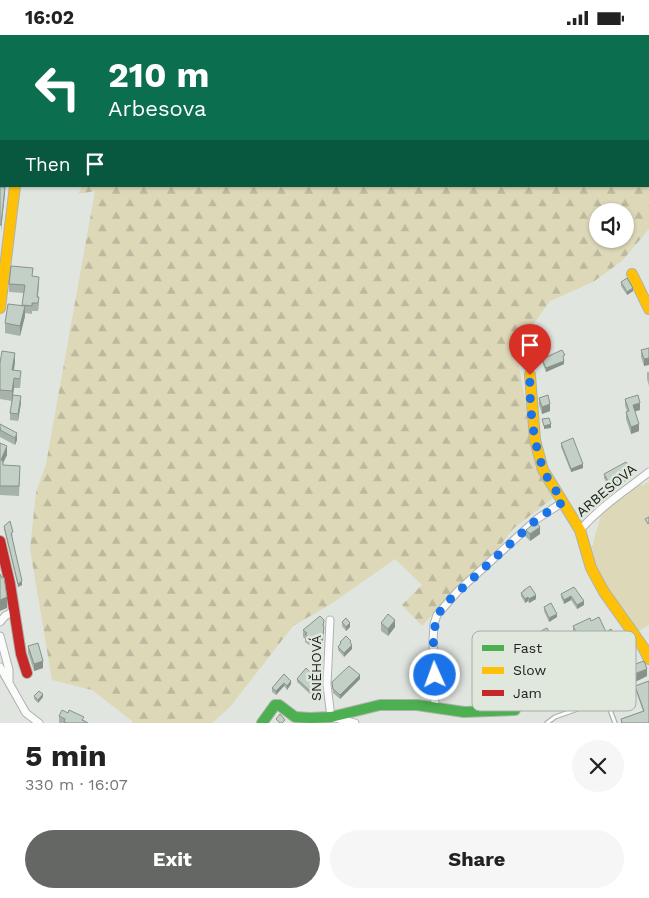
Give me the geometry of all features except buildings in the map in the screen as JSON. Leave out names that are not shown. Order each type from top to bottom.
[{"type":"street","points":[[0,308],[15,187]]},
{"type":"street","points":[[632,274],[649,309]]},
{"type":"street","name":"ARBESOVA","points":[[530,375],[535,440],[543,470],[580,529],[591,568],[604,592],[632,631]]},
{"type":"street","name":"ARBESOVA","points":[[580,529],[593,515],[649,472]]},
{"type":"street","points":[[435,707],[433,641],[434,624],[437,615],[458,591],[537,519],[563,502]]},
{"type":"street","points":[[0,541],[10,584],[21,654],[28,673]]},
{"type":"street","points":[[0,622],[5,616],[14,611]]},
{"type":"street","name":"SNĚHOVÁ","points":[[330,619],[327,685],[331,717]]},
{"type":"street","points":[[0,636],[9,670],[9,684]]},
{"type":"street","name":"ARBESOVA","points":[[636,637],[649,659]]},
{"type":"street","points":[[0,667],[26,713],[38,723]]},
{"type":"street","name":"SNĚHOVÁ","points":[[262,723],[275,705],[279,705],[295,717],[310,718],[331,717],[380,705],[417,705],[464,712],[490,711]]},
{"type":"street","name":"SNĚHOVÁ","points":[[331,717],[355,723]]},
{"type":"lane","points":[[547,723],[555,717],[572,711]]},
{"type":"lane","points":[[610,711],[615,723]]},
{"type":"green space","points":[[82,187],[649,187],[649,229],[634,247],[634,203],[589,203],[589,248],[633,248],[622,261],[593,282],[550,301],[530,329],[519,366],[538,470],[553,498],[514,528],[496,551],[458,587],[422,626],[402,605],[422,585],[395,559],[331,604],[293,626],[230,707],[212,723],[132,723],[132,721],[92,690],[52,680],[30,549],[36,492],[46,464],[95,191],[78,194]]},
{"type":"green space","points":[[649,481],[649,625],[637,632],[619,608],[598,573],[592,547],[602,511],[636,485],[643,485]]},
{"type":"traffic: fast","points":[[262,723],[275,705],[279,705],[295,717],[310,718],[331,717],[380,705],[417,705],[464,712],[490,711]]},
{"type":"traffic: slow","points":[[0,308],[15,187]]},
{"type":"traffic: slow","points":[[632,274],[649,309]]},
{"type":"traffic: slow","points":[[530,375],[535,440],[543,470],[580,530],[591,568],[604,592],[632,631]]},
{"type":"traffic: slow","points":[[636,637],[649,659]]},
{"type":"traffic: jam","points":[[0,541],[10,584],[21,654],[27,673]]},
{"type":"route","points":[[435,675],[434,624],[437,615],[444,605],[537,519],[563,502],[543,470],[535,440],[530,375]]}]
